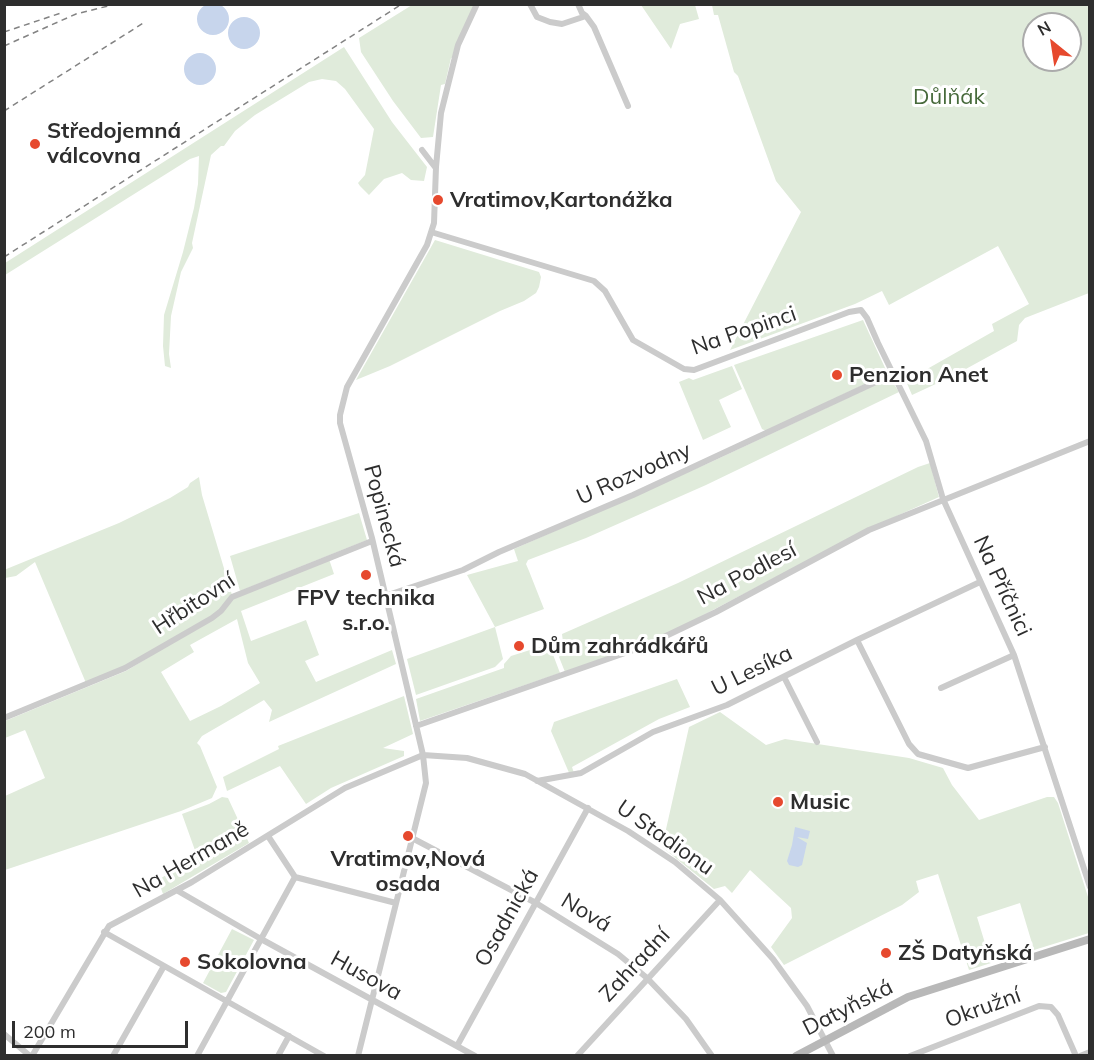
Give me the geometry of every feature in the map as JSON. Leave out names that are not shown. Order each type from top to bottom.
[{"type":"main road","name":"Datyňská","points":[[796,1056],[876,1012],[930,989],[1089,939]]},
{"type":"street","name":"Popinecká","points":[[358,1056],[426,783],[423,755],[386,596],[340,423],[341,405],[347,387],[427,245],[434,223],[441,113],[458,45],[477,4]]},
{"type":"street","points":[[530,4],[537,17],[550,22],[562,24],[586,16]]},
{"type":"street","points":[[578,4],[582,13],[594,27],[628,106]]},
{"type":"street","points":[[422,150],[436,167]]},
{"type":"street","name":"Na Popinci","points":[[431,232],[594,281],[605,291],[633,339],[684,369],[694,370],[849,312],[861,310]]},
{"type":"street","name":"Na Příčnici","points":[[861,310],[867,318],[926,441],[943,499],[1014,655],[1089,887]]},
{"type":"street","name":"U Rozvodny","points":[[386,596],[462,570],[643,491],[893,374]]},
{"type":"street","name":"Na Podlesí","points":[[416,726],[645,646],[716,612],[869,530],[1089,441]]},
{"type":"street","name":"Hřbitovní","points":[[4,718],[125,668],[212,618],[232,597],[372,541]]},
{"type":"street","name":"U Lesíka","points":[[537,781],[581,773],[653,732],[727,705],[980,582]]},
{"type":"street","points":[[857,640],[909,744],[918,754],[968,768],[1045,747]]},
{"type":"street","points":[[941,688],[1014,655]]},
{"type":"street","points":[[784,677],[817,742]]},
{"type":"street","name":"U Stadionu","points":[[423,755],[467,758],[525,774],[588,808],[675,862],[720,900],[773,959],[807,1006],[833,1056]]},
{"type":"street","name":"Na Hermaně","points":[[31,1056],[109,926],[178,891],[345,788],[423,755]]},
{"type":"street","name":"Osadnická","points":[[458,1046],[588,808]]},
{"type":"street","points":[[268,836],[295,877],[396,903]]},
{"type":"street","name":"Nová","points":[[412,838],[536,903],[591,935],[618,954],[647,978],[686,1019],[712,1056]]},
{"type":"street","points":[[197,1056],[295,877]]},
{"type":"street","name":"Husova","points":[[178,891],[475,1056]]},
{"type":"street","name":"Zahradní","points":[[577,1056],[720,900]]},
{"type":"street","points":[[104,932],[324,1056]]},
{"type":"street","points":[[114,1056],[164,966]]},
{"type":"street","name":"Okružní","points":[[910,1056],[1039,1006],[1052,1008],[1058,1015],[1078,1056],[1089,1052]]},
{"type":"street","points":[[4,1034],[31,1056]]},
{"type":"street","points":[[278,1056],[289,1036]]},
{"type":"green space","points":[[412,5],[477,5],[455,57],[451,58],[445,84],[441,85],[433,137],[421,138],[361,52],[359,38]]},
{"type":"green space","points":[[641,5],[695,5],[699,19],[680,24],[671,49]]},
{"type":"green space","name":"Důlňák","points":[[712,5],[1089,5],[1089,293],[1025,318],[1019,325],[1017,341],[953,376],[912,395],[906,381],[994,331],[992,324],[1029,304],[998,246],[889,305],[882,291],[855,304],[730,350],[801,212],[776,181],[738,76],[734,72],[718,15],[714,15]]},
{"type":"green space","points":[[344,47],[392,122],[427,167],[424,181],[411,180],[402,173],[384,179],[369,195],[360,186],[358,183],[365,175],[374,129],[345,89],[336,81],[322,79],[309,82],[255,115],[235,131],[224,146],[211,155],[192,243],[193,248],[181,272],[171,316],[169,354],[171,368],[165,366],[164,315],[194,208],[199,156],[190,159],[5,275],[5,263]]},
{"type":"green space","points":[[435,240],[539,272],[541,277],[539,287],[536,293],[524,301],[356,380]]},
{"type":"green space","points":[[863,320],[886,370],[884,375],[766,431],[762,429],[734,365]]},
{"type":"green space","points":[[732,366],[742,389],[719,400],[731,427],[703,440],[679,382],[689,378],[693,380]]},
{"type":"green space","points":[[890,378],[899,392],[706,485],[586,538],[528,560],[526,564],[544,609],[495,627],[467,575],[518,561],[514,549],[711,462]]},
{"type":"green space","points":[[930,463],[939,497],[870,528],[688,623],[647,642],[565,672],[559,657],[564,650],[562,634],[678,583]]},
{"type":"green space","points":[[199,477],[202,495],[232,595],[329,559],[334,574],[241,611],[251,641],[306,620],[319,655],[305,661],[316,682],[392,650],[396,664],[269,722],[272,710],[264,700],[202,736],[197,743],[217,787],[212,798],[181,811],[5,870],[5,796],[45,778],[25,730],[5,738],[5,721],[126,671],[192,631],[124,667],[86,683],[35,562],[16,576],[5,578],[4,570],[119,523],[170,498],[188,487]],"holes":[[[237,619],[248,663],[260,683],[190,721],[161,672],[194,652],[190,645]]]},
{"type":"green space","points":[[359,513],[367,540],[240,591],[230,556]]},
{"type":"green space","points":[[495,627],[503,659],[495,667],[416,695],[407,659]]},
{"type":"green space","points":[[549,644],[560,673],[420,721],[416,699],[504,668],[504,664],[511,656]]},
{"type":"green space","points":[[677,679],[690,707],[659,719],[572,767],[574,773],[570,775],[551,731],[554,722]]},
{"type":"green space","points":[[404,696],[413,734],[383,748],[404,751],[404,756],[331,788],[306,804],[280,766],[227,791],[223,777],[279,749],[278,746]]},
{"type":"green space","points":[[720,712],[766,745],[785,739],[909,758],[943,768],[952,785],[979,820],[1047,797],[1054,797],[1058,803],[1089,900],[1089,933],[1034,950],[1020,903],[977,917],[991,963],[969,970],[938,874],[916,881],[919,892],[902,905],[784,965],[771,947],[792,918],[791,908],[750,870],[732,893],[725,886],[714,889],[662,847],[689,727]]},
{"type":"green space","points":[[222,797],[228,798],[249,843],[163,894],[158,880],[197,856],[182,814]]},
{"type":"green space","points":[[232,929],[254,940],[226,992],[221,993],[203,983]]},
{"type":"water","points":[[213,3],[224,8],[229,19],[224,30],[213,35],[202,30],[197,19],[202,8]]},
{"type":"water","points":[[244,17],[255,22],[260,33],[255,44],[244,49],[233,44],[228,33],[233,22]]},
{"type":"water","points":[[200,53],[211,58],[216,69],[211,80],[200,85],[189,80],[184,69],[189,58]]},
{"type":"water","points":[[795,827],[810,831],[808,839],[797,837],[807,843],[802,865],[798,867],[789,865],[787,861]]},
{"type":"railway","points":[[4,46],[76,14],[116,4]]},
{"type":"railway","points":[[4,257],[402,4]]},
{"type":"railway","points":[[4,32],[61,13]]},
{"type":"railway","points":[[4,111],[145,22]]},
{"type":"place","name":"Středojemná válcovna","points":[[35,144]]},
{"type":"place","name":"Vratimov,Kartonážka","points":[[438,200]]},
{"type":"place","name":"Penzion Anet","points":[[837,375]]},
{"type":"place","name":"FPV technika s.r.o.","points":[[366,575]]},
{"type":"place","name":"Dům zahrádkářů","points":[[519,646]]},
{"type":"place","name":"Music","points":[[778,802]]},
{"type":"place","name":"Vratimov,Nová osada","points":[[408,836]]},
{"type":"place","name":"ZŠ Datyňská","points":[[886,953]]},
{"type":"place","name":"Sokolovna","points":[[185,962]]}]
